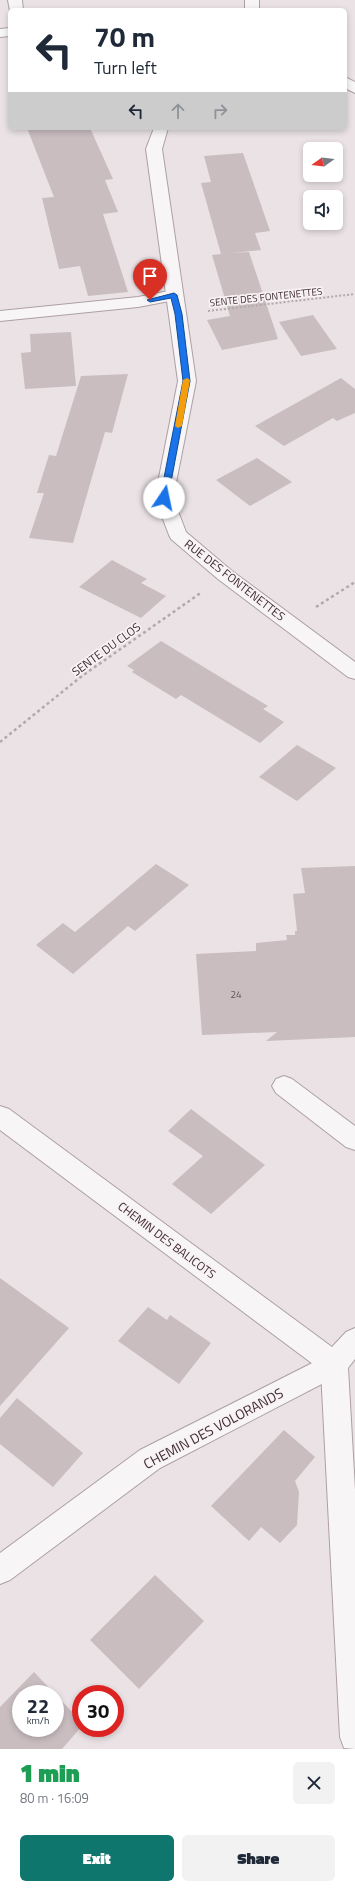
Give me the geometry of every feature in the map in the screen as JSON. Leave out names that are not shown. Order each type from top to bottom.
[{"type":"street","points":[[347,83],[355,89]]},
{"type":"street","name":"RUE DES FONTENETTES","points":[[160,130],[154,149],[187,381],[164,498],[178,535],[225,575],[355,672]]},
{"type":"street","points":[[0,316],[138,302],[174,295]]},
{"type":"street","points":[[284,1086],[355,1140]]},
{"type":"street","name":"CHEMIN DES BALICOTS","points":[[0,1116],[334,1364]]},
{"type":"street","points":[[355,1340],[334,1364],[355,1738]]},
{"type":"street","name":"CHEMIN DES VOLORANDS","points":[[0,1570],[150,1459],[334,1364]]},
{"type":"path","name":"SENTE DES FONTENETTES","points":[[178,314],[355,294]]},
{"type":"path","name":"SENTE DU CLOS","points":[[0,742],[82,676],[225,575]]},
{"type":"path","points":[[290,624],[355,582]]},
{"type":"building","points":[[28,130],[91,130],[113,179],[105,180],[118,212],[103,214],[128,292],[88,296],[80,266],[59,269],[42,198],[54,197]]},
{"type":"building","points":[[243,153],[270,231],[255,233],[261,250],[231,253],[249,252],[278,339],[222,350],[207,320],[230,316],[212,255],[221,254],[201,183],[211,182],[204,156]]},
{"type":"building","points":[[313,315],[337,349],[301,356],[279,322]]},
{"type":"building","points":[[71,332],[76,386],[25,389],[21,353],[31,352],[30,334]]},
{"type":"building","points":[[128,374],[112,433],[105,432],[73,543],[29,538],[44,493],[37,493],[49,455],[56,456],[81,376]]},
{"type":"building","points":[[341,378],[355,389],[355,413],[337,421],[333,418],[284,446],[255,426]]},
{"type":"building","points":[[257,458],[292,482],[250,506],[216,480]]},
{"type":"building","points":[[112,560],[147,579],[141,583],[166,596],[141,618],[79,587]]},
{"type":"building","points":[[161,641],[268,706],[263,709],[284,722],[260,743],[181,695],[176,699],[132,672],[134,670],[127,666]]},
{"type":"building","points":[[297,745],[336,768],[297,801],[259,777]]},
{"type":"building","points":[[156,864],[189,885],[135,931],[128,926],[73,974],[36,945],[63,923],[75,932]]},
{"type":"building","points":[[355,866],[355,1037],[266,1041],[277,1032],[202,1035],[196,954],[256,951],[256,943],[287,940],[286,935],[295,935],[295,931],[297,931],[293,894],[305,893],[301,868]]},
{"type":"building","points":[[191,1109],[265,1165],[211,1214],[172,1184],[203,1156],[168,1131]]},
{"type":"building","points":[[0,1278],[69,1328],[0,1406]]},
{"type":"building","points":[[148,1307],[167,1320],[170,1315],[211,1343],[179,1384],[118,1341]]},
{"type":"building","points":[[17,1398],[83,1453],[53,1487],[0,1444],[0,1418]]},
{"type":"building","points":[[284,1430],[315,1457],[295,1481],[299,1492],[297,1525],[280,1543],[261,1527],[249,1541],[211,1506]]},
{"type":"building","points":[[155,1575],[204,1621],[139,1689],[90,1640]]},
{"type":"building","points":[[34,1672],[46,1685],[21,1685]]},
{"type":"building","points":[[12,1695],[12,1737],[64,1737],[64,1703],[72,1712],[72,1737],[62,1749],[0,1749],[0,1707]]},
{"type":"slow traffic","points":[[178,426],[187,380]]},
{"type":"route","points":[[150,300],[174,295],[187,381],[164,498]]}]
